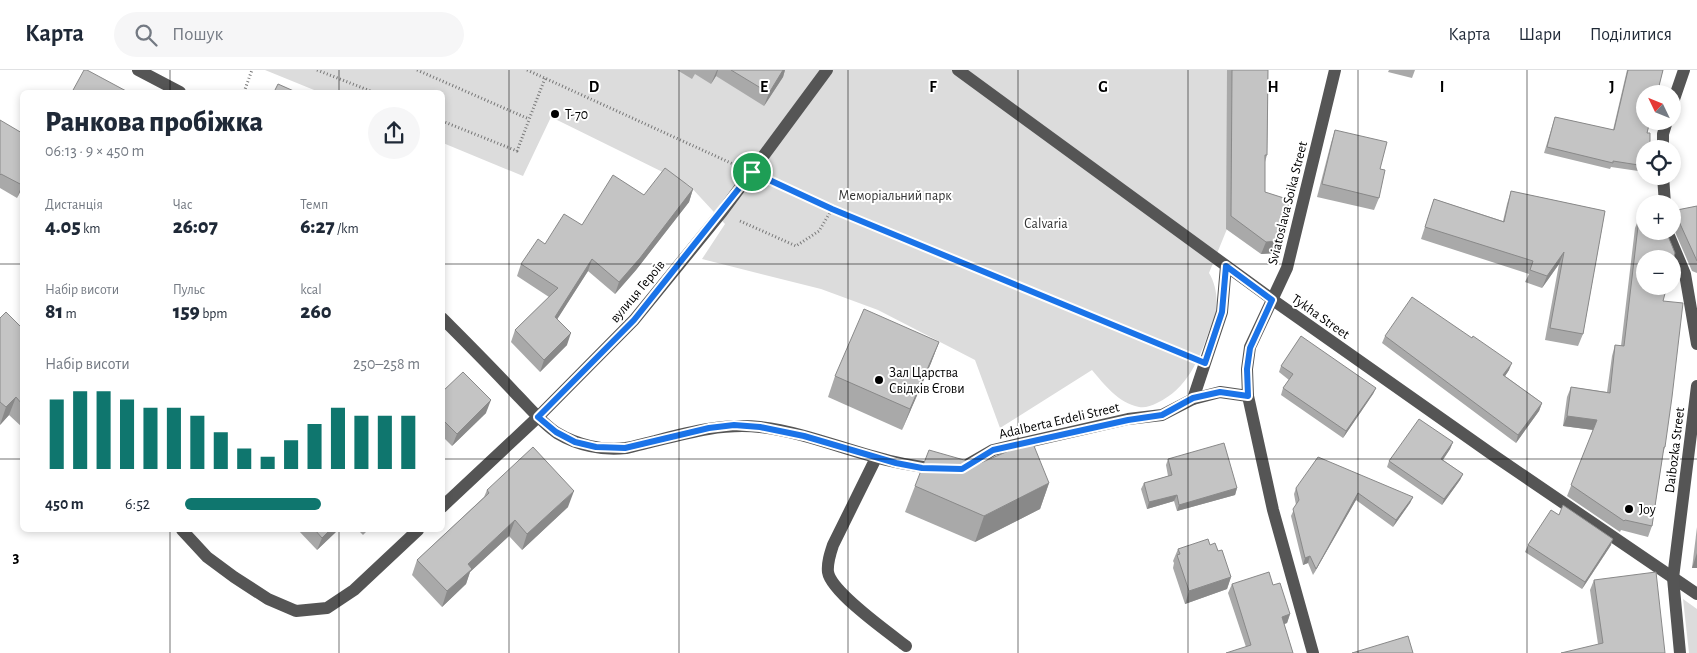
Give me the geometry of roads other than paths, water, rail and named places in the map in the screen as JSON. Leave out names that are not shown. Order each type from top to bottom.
[{"type":"street","points":[[138,70],[176,90]]},
{"type":"street","name":"вулиця Героїв","points":[[445,504],[538,417],[634,320],[722,212],[827,70]]},
{"type":"street","name":"Tykha Street","points":[[958,70],[1272,300],[1493,455],[1697,594]]},
{"type":"street","name":"Sviatoslava Soika Street","points":[[1248,396],[1247,369],[1250,348],[1287,268],[1334,70]]},
{"type":"street","points":[[1679,85],[1684,70]]},
{"type":"street","points":[[1672,240],[1685,274],[1697,344]]},
{"type":"street","points":[[1193,398],[1222,312],[1226,266]]},
{"type":"street","name":"Adalberta Erdeli Street","points":[[445,321],[538,417],[556,432],[569,439],[596,447],[625,448],[709,428],[734,425],[760,427],[804,436],[876,458],[922,468],[962,469],[993,450],[1128,420],[1162,415],[1193,398],[1220,392],[1248,396]]},
{"type":"street","name":"Daibozka Street","points":[[1680,653],[1673,578],[1697,386]]},
{"type":"street","points":[[1248,396],[1273,510],[1314,653]]},
{"type":"street","points":[[876,458],[833,545],[828,559],[828,573],[834,585],[858,608],[906,646]]},
{"type":"street","points":[[184,532],[207,557],[234,577],[268,599],[296,611],[327,608],[354,590],[416,532]]},
{"type":"place","name":"Т-70","points":[[555,114]]},
{"type":"place","name":"Зал Царства Свідків Єгови","points":[[879,380]]},
{"type":"place","name":"Joy","points":[[1629,509]]},
{"type":"park label","name":"Меморіальний парк","points":[[895,195]]},
{"type":"park label","name":"Calvaria","points":[[1046,223]]}]
